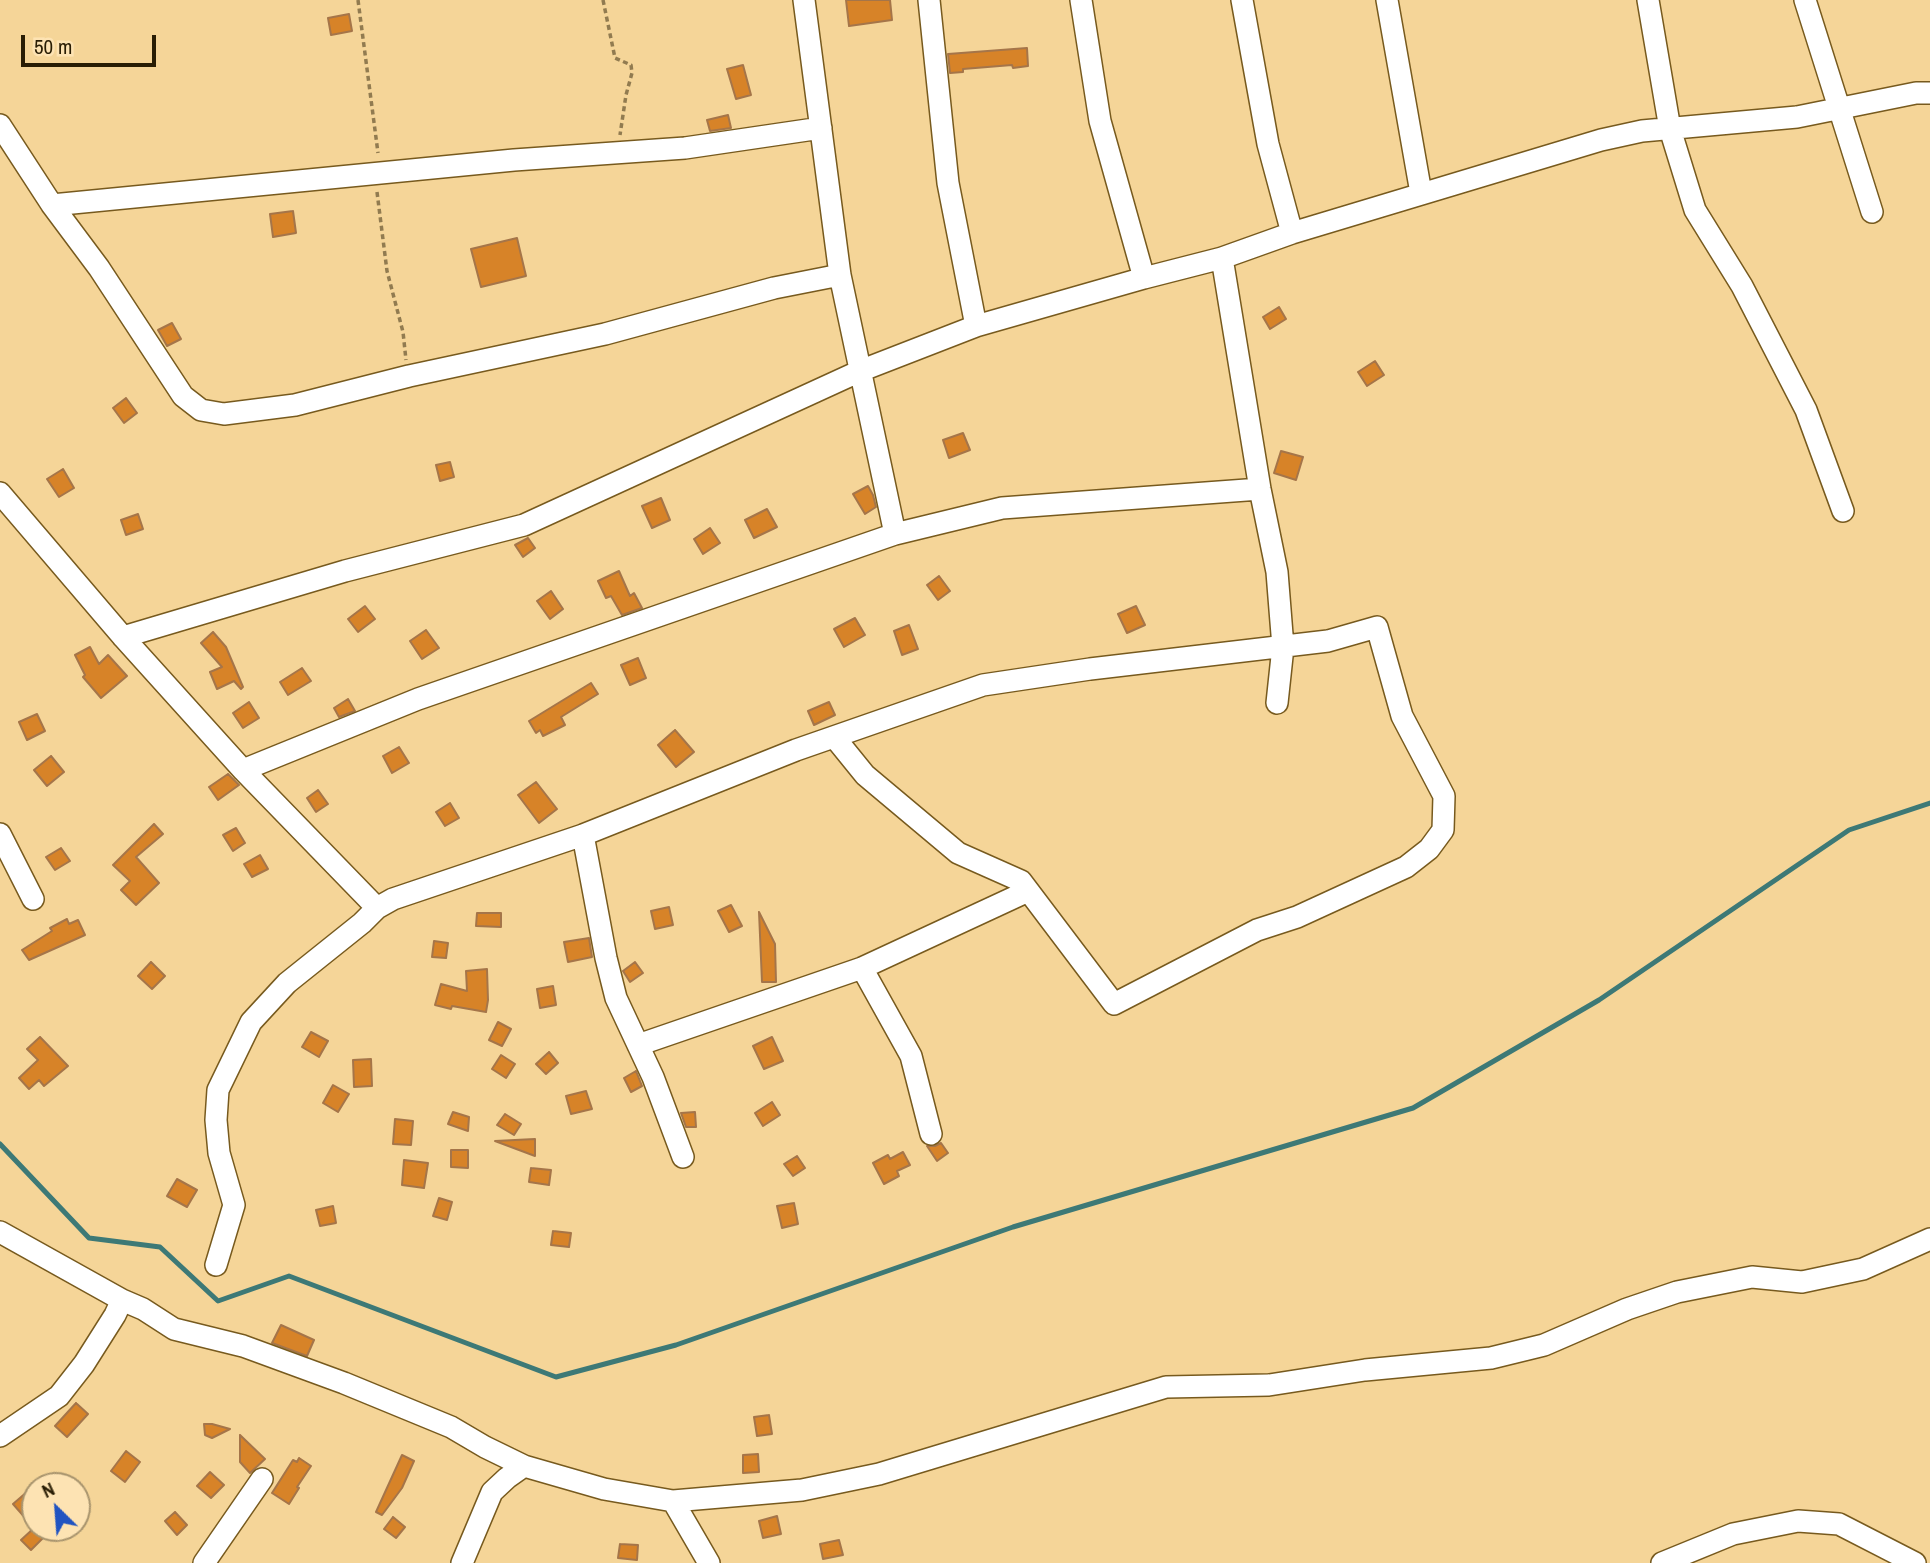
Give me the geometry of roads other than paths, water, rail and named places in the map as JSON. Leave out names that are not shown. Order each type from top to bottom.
[{"type":"street","points":[[804,0],[840,275],[895,534]]},
{"type":"street","points":[[929,0],[948,183],[975,326]]},
{"type":"street","points":[[1081,0],[1100,121],[1144,278]]},
{"type":"street","points":[[1242,0],[1268,144],[1292,233]]},
{"type":"street","points":[[1387,0],[1421,193]]},
{"type":"street","points":[[1648,0],[1670,129],[1695,210],[1742,286],[1806,411],[1843,511]]},
{"type":"street","points":[[1805,0],[1872,212]]},
{"type":"street","points":[[123,637],[345,571],[524,525],[860,371],[975,326],[1222,258],[1292,233],[1601,140],[1642,131],[1797,117],[1916,93],[1930,93]]},
{"type":"street","points":[[0,125],[183,396],[201,410],[224,414],[295,405],[409,376],[605,334],[774,288],[840,275]]},
{"type":"street","points":[[52,205],[514,160],[685,148],[821,128]]},
{"type":"street","points":[[1222,258],[1260,489],[1277,572],[1283,647],[1277,703]]},
{"type":"street","points":[[243,770],[418,699],[895,534],[1002,508],[1260,489]]},
{"type":"street","points":[[0,493],[123,637],[243,770],[377,908]]},
{"type":"street","points":[[216,1265],[234,1206],[219,1153],[216,1120],[218,1090],[251,1022],[278,993],[377,908],[393,899],[583,835],[796,750],[983,685],[1102,667],[1328,641],[1377,627],[1402,716],[1444,796],[1443,830],[1429,849],[1406,867],[1297,917],[1257,930],[1114,1004],[1021,881],[958,853],[865,775],[835,738]]},
{"type":"street","points":[[0,834],[33,900]]},
{"type":"street","points":[[583,835],[616,998],[653,1077],[682,1157]]},
{"type":"street","points":[[638,1045],[862,968],[1028,891]]},
{"type":"street","points":[[862,968],[911,1056],[931,1134]]},
{"type":"street","points":[[0,1231],[122,1300],[143,1309],[174,1329],[243,1346],[344,1383],[451,1427],[524,1466],[604,1489],[673,1500],[802,1490],[879,1474],[1166,1387],[1269,1385],[1365,1370],[1491,1358],[1544,1345],[1627,1309],[1677,1292],[1752,1278],[1802,1282],[1863,1269],[1930,1239]]},
{"type":"street","points":[[3,1427],[37,1413],[59,1396],[84,1364],[122,1300]]},
{"type":"street","points":[[485,1447],[492,1492]]},
{"type":"street","points":[[462,1563],[492,1492],[524,1466]]},
{"type":"street","points":[[204,1563],[262,1479]]},
{"type":"street","points":[[673,1500],[709,1563]]},
{"type":"street","points":[[1662,1563],[1733,1534],[1798,1521],[1839,1524],[1915,1563]]},
{"type":"waterway","points":[[0,1144],[89,1238],[160,1247],[218,1301],[289,1276],[556,1377],[676,1345],[1013,1227],[1413,1108],[1599,1000],[1849,830],[1930,803]]}]
